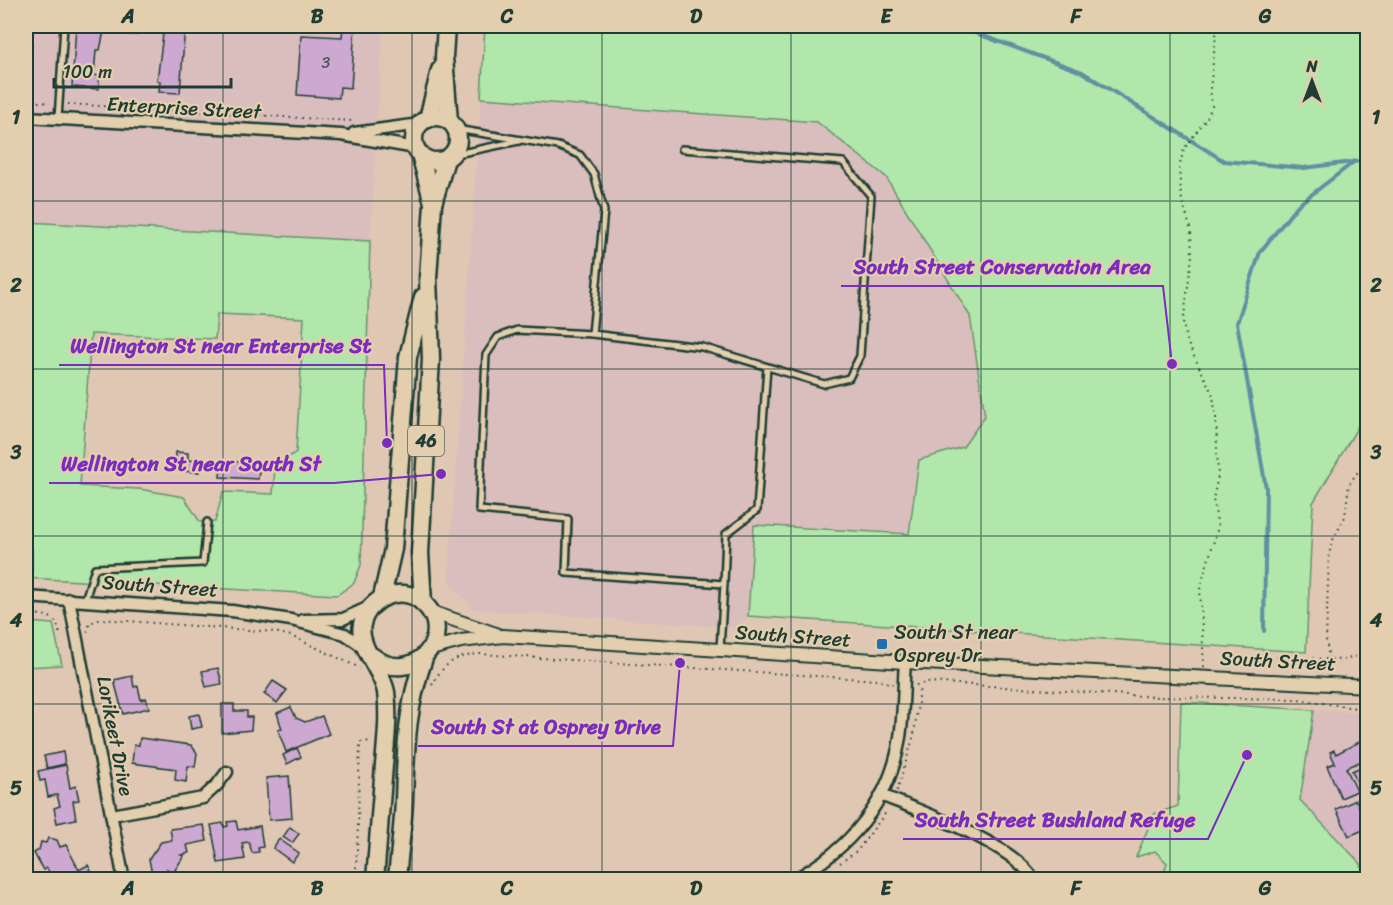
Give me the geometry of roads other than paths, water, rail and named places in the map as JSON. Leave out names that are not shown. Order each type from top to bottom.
[{"type":"main road","name":"46","points":[[397,879],[404,802],[406,723],[412,692],[435,637],[435,624],[427,607],[420,553],[431,359],[428,278],[433,204],[449,157],[458,142],[452,125],[444,57],[446,26]]},
{"type":"main road","name":"46","points":[[433,204],[415,136],[424,122],[444,57]]},
{"type":"main road","points":[[424,122],[435,117],[452,125]]},
{"type":"main road","points":[[418,151],[432,161],[449,157]]},
{"type":"main road","name":"46","points":[[375,879],[387,724],[386,690],[362,637],[362,624],[376,602],[393,549],[408,357],[428,278]]},
{"type":"main road","points":[[376,602],[404,594],[427,607]]},
{"type":"main road","points":[[369,653],[390,666],[400,668],[427,653]]},
{"type":"street","name":"Enterprise Street","points":[[26,117],[341,135],[418,151]]},
{"type":"street","name":"Enterprise Street","points":[[341,135],[424,122]]},
{"type":"street","name":"South Street","points":[[26,597],[232,611],[291,620],[345,634],[369,653]]},
{"type":"street","name":"Lorikeet Drive","points":[[69,599],[124,879]]},
{"type":"street","name":"South Street","points":[[291,620],[343,619],[376,602]]},
{"type":"street","name":"South Street","points":[[427,607],[503,636]]},
{"type":"street","name":"South Street","points":[[427,653],[461,641],[503,636],[905,662],[1368,686]]},
{"type":"street","points":[[793,879],[821,865],[846,842],[866,819],[881,795],[894,766],[900,736],[905,662]]},
{"type":"street","points":[[112,815],[203,798],[227,772]]},
{"type":"street","points":[[881,795],[1002,849],[1028,868],[1034,879]]},
{"type":"lane","points":[[58,119],[63,26]]},
{"type":"lane","points":[[452,125],[558,146],[579,155],[594,174],[604,211],[592,334]]},
{"type":"lane","points":[[449,157],[524,140]]},
{"type":"lane","points":[[682,149],[843,162],[871,196],[860,356],[849,378],[824,384],[702,347],[592,334],[517,330],[498,337],[486,356],[479,510],[568,519],[566,573],[724,584]]},
{"type":"lane","points":[[720,651],[726,534],[757,510],[767,367]]},
{"type":"lane","points":[[85,600],[95,568],[203,563],[207,522]]},
{"type":"waterway","points":[[956,26],[1082,72],[1224,161],[1304,168],[1368,160]]},
{"type":"waterway","points":[[1264,631],[1266,488],[1237,323],[1260,252],[1298,205],[1355,161]]},
{"type":"waterway","points":[[26,541],[31,549],[31,572]]},
{"type":"place","name":"South Street Conservation Area","points":[[1172,364]]},
{"type":"place","name":"Wellington St near Enterprise St","points":[[387,443]]},
{"type":"place","name":"Wellington St near South St","points":[[441,474]]},
{"type":"place","name":"South St near Osprey Dr","points":[[882,644]]},
{"type":"place","name":"South St at Osprey Drive","points":[[680,663]]},
{"type":"place","name":"South Street Bushland Refuge","points":[[1247,755]]}]
